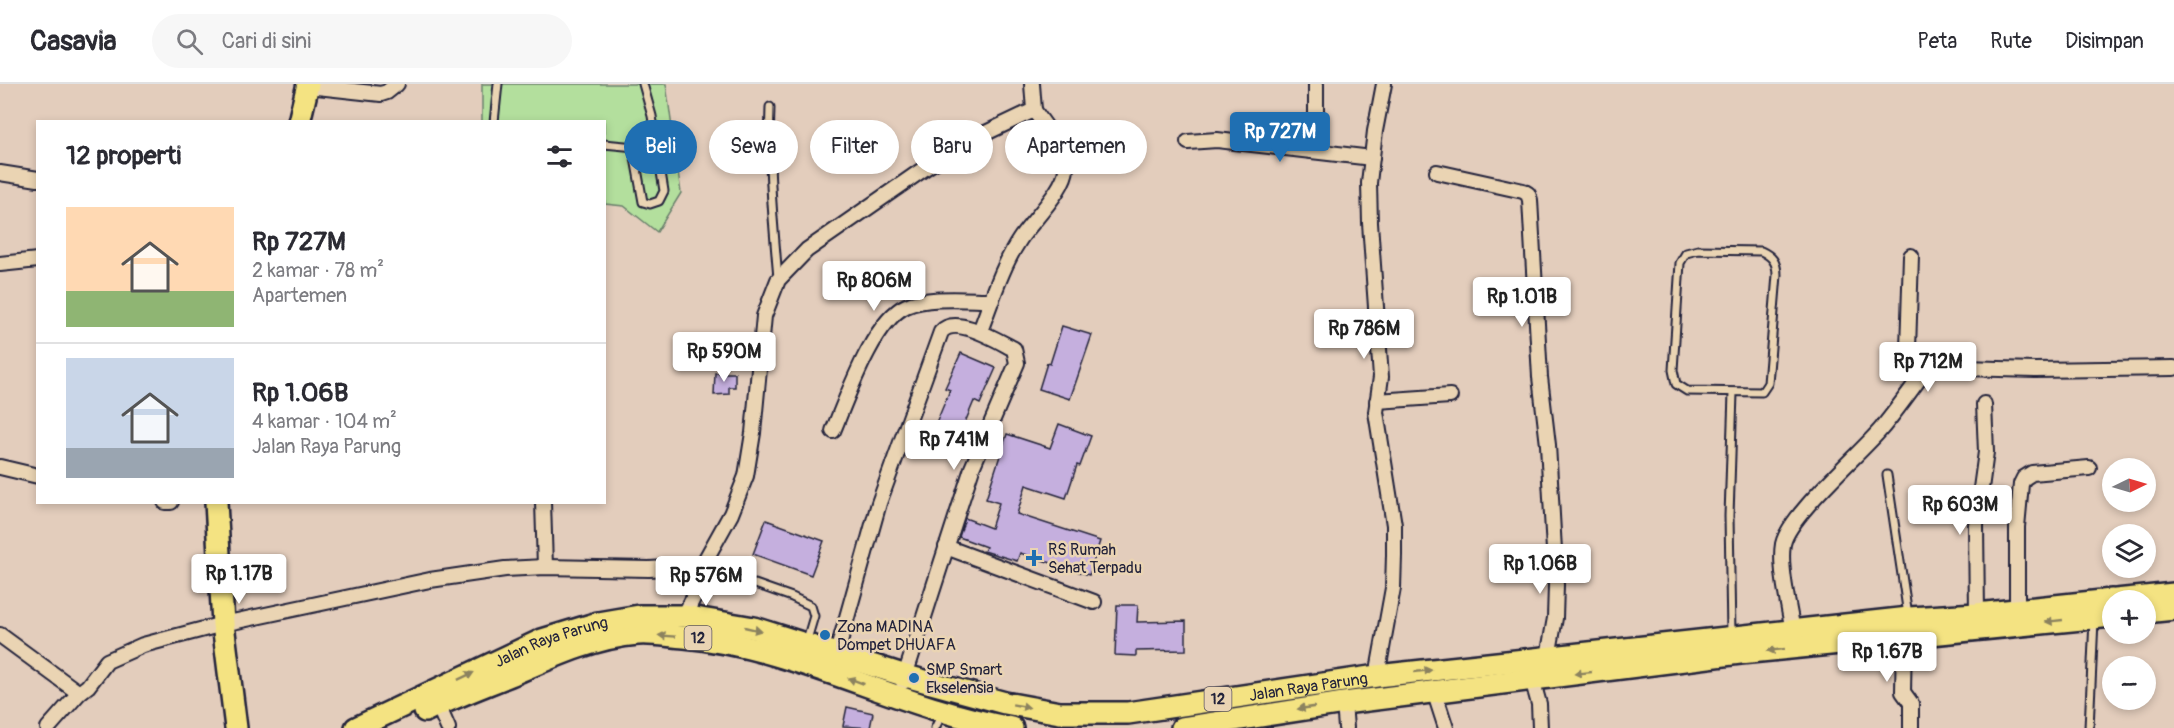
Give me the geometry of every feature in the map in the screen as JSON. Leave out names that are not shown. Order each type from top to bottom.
[{"type":"main road","points":[[299,120],[308,85]]},
{"type":"main road","points":[[216,504],[224,629],[237,728]]},
{"type":"main road","name":"Jalan Raya Parung","points":[[2156,596],[2174,594]]},
{"type":"main road","name":"Jalan Raya Parung","points":[[1998,616],[2102,602]]},
{"type":"main road","points":[[2156,611],[2174,609]]},
{"type":"main road","name":"Jalan Raya Parung","points":[[389,728],[561,654],[610,639],[639,634],[708,639],[748,648],[839,675],[1060,713],[1128,713],[1377,676],[1548,657],[1730,627],[1790,614],[1906,618],[2102,616]]},
{"type":"main road","name":"Jalan Raya Parung","points":[[356,728],[542,640],[598,623],[639,616],[684,616],[754,628],[837,653],[902,686],[939,720],[1012,728]]},
{"type":"main road","name":"Jalan Raya Parung","points":[[1182,728],[1344,703],[1740,653],[1906,618]]},
{"type":"street","points":[[308,85],[381,94],[397,84]]},
{"type":"street","points":[[980,331],[1006,264],[1020,240],[1059,187],[1066,171],[1064,156],[1034,110],[1032,84]]},
{"type":"street","points":[[1312,151],[1316,126],[1316,84]]},
{"type":"street","points":[[1377,676],[1393,588],[1394,535],[1376,412],[1381,376],[1369,183],[1384,84]]},
{"type":"street","points":[[684,616],[746,476],[753,433],[764,316],[778,280],[807,250],[928,166],[971,140],[1034,110]]},
{"type":"street","points":[[1188,142],[1217,140],[1372,158]]},
{"type":"street","points":[[0,172],[36,179]]},
{"type":"street","points":[[1437,172],[1523,191],[1528,194],[1530,200],[1540,377],[1548,445],[1557,585],[1555,618],[1548,657]]},
{"type":"street","points":[[1911,256],[1908,349],[1913,358],[1928,367],[2035,370],[2174,368]]},
{"type":"street","points":[[0,264],[36,260]]},
{"type":"street","points":[[833,431],[860,366],[891,315],[906,306],[921,302],[992,300]]},
{"type":"street","points":[[837,653],[879,503],[941,332],[952,325],[980,331],[1014,349],[1017,363],[972,468],[902,686]]},
{"type":"street","points":[[1790,614],[1783,549],[1786,534],[1803,511],[1881,429],[1928,367]]},
{"type":"street","points":[[1377,401],[1450,396]]},
{"type":"street","points":[[1984,404],[1986,452],[1976,525],[1977,590],[1998,616],[2017,586],[2017,527],[2021,484],[2024,477],[2032,473],[2089,468]]},
{"type":"street","points":[[0,467],[36,476]]},
{"type":"street","points":[[543,504],[545,567]]},
{"type":"street","points":[[946,547],[1094,602]]},
{"type":"street","points":[[48,728],[88,686],[107,661],[143,645],[224,629],[430,580],[505,569],[545,567],[649,569],[702,574]]},
{"type":"street","points":[[1906,618],[1903,692],[1911,704],[1911,728]]},
{"type":"street","points":[[0,635],[79,693]]},
{"type":"street","points":[[1532,679],[1539,704],[1540,728]]},
{"type":"street","points":[[1434,691],[1446,728]]},
{"type":"street","points":[[1344,703],[1346,728]]},
{"type":"street","points":[[438,705],[448,728]]},
{"type":"lane","points":[[494,120],[498,84]]},
{"type":"lane","points":[[643,84],[652,120]]},
{"type":"lane","points":[[770,107],[769,148],[778,280]]},
{"type":"lane","points":[[606,144],[624,146]]},
{"type":"lane","points":[[638,174],[643,202],[650,204],[659,201],[664,191],[661,174]]},
{"type":"lane","points":[[1690,251],[1761,251],[1770,255],[1777,268],[1767,386],[1765,390],[1758,393],[1733,393],[1687,392],[1680,388],[1674,379],[1672,358],[1680,263],[1690,251]]},
{"type":"lane","points":[[1730,627],[1729,516],[1733,393]]},
{"type":"lane","points":[[1887,475],[1904,582],[1906,618]]},
{"type":"lane","points":[[755,584],[811,606],[814,616],[806,644]]},
{"type":"lane","points":[[2089,728],[2102,624]]},
{"type":"green space","points":[[482,84],[666,84],[671,120],[624,120],[624,174],[678,174],[681,193],[657,232],[624,206],[606,204],[606,120],[482,120]]},
{"type":"building","points":[[1062,326],[1092,335],[1070,399],[1039,389]]},
{"type":"building","points":[[961,353],[996,368],[980,404],[974,401],[956,444],[932,433],[950,390],[945,388]]},
{"type":"building","points":[[715,373],[735,373],[735,387],[729,387],[729,394],[714,395]]},
{"type":"building","points":[[1059,424],[1091,436],[1080,466],[1077,465],[1066,498],[1026,485],[1017,514],[1100,541],[1089,575],[1020,553],[1017,561],[984,551],[986,547],[959,537],[965,518],[991,528],[999,503],[986,499],[1007,434],[1050,448]]},
{"type":"building","points":[[766,520],[824,541],[811,575],[753,554]]},
{"type":"building","points":[[1117,605],[1138,605],[1137,622],[1186,621],[1186,650],[1136,651],[1136,656],[1115,655]]},
{"type":"building","points":[[847,707],[873,713],[870,728],[843,726]]},
{"type":"place","name":"RS Rumah Sehat Terpadu","points":[[1034,558]]},
{"type":"place","name":"Zona MADINA Dompet DHUAFA","points":[[825,635]]},
{"type":"place","name":"SMP Smart Ekselensia","points":[[914,678]]}]
